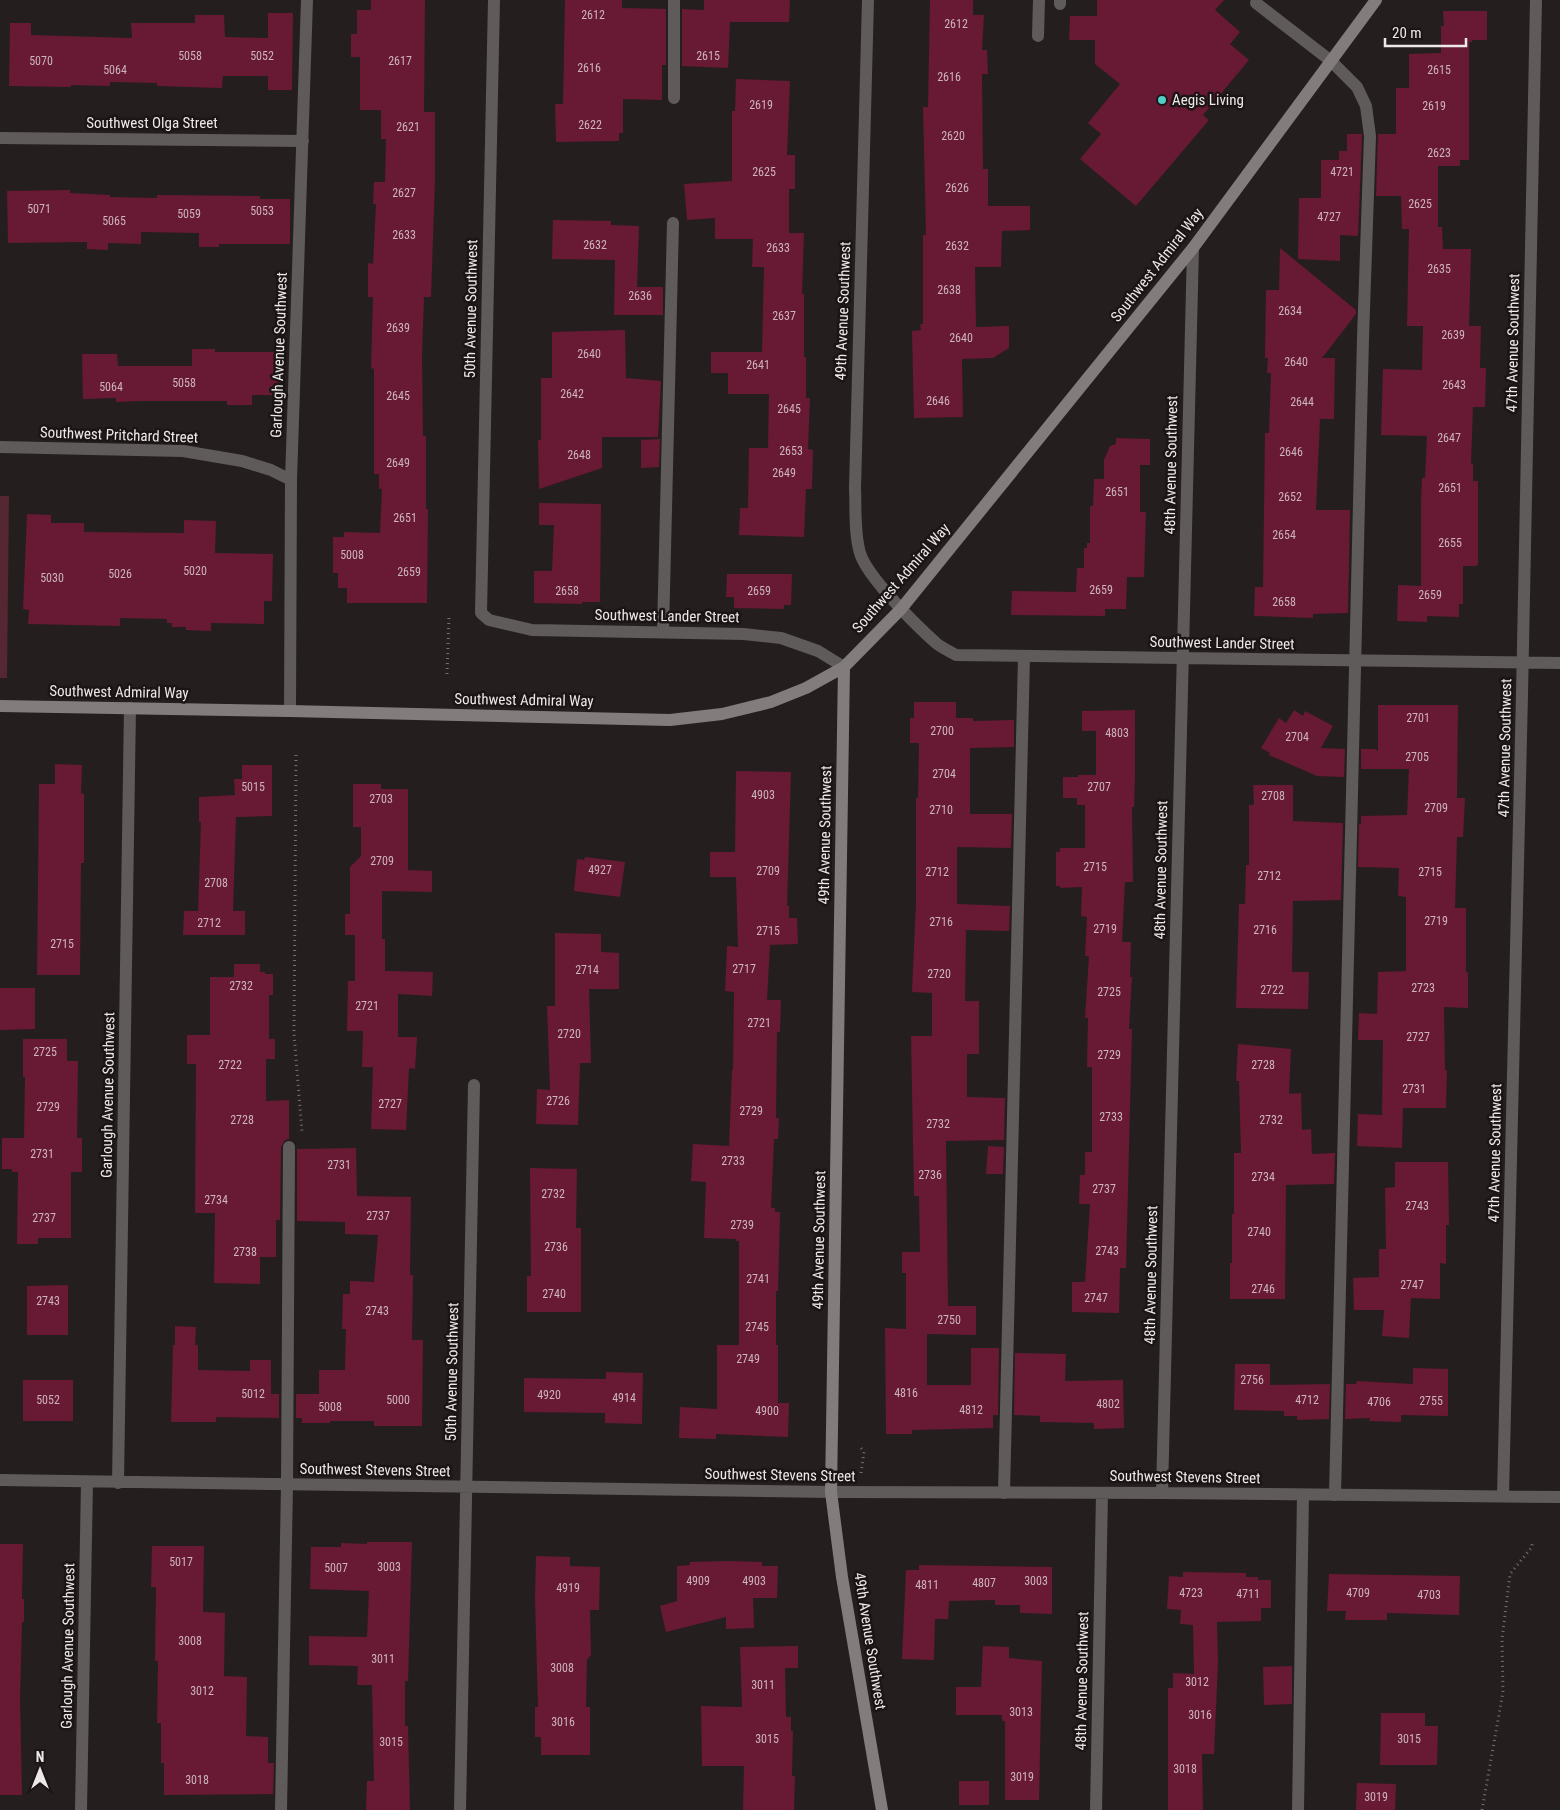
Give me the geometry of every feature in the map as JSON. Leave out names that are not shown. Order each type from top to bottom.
[{"type":"main road","name":"Southwest Admiral Way","points":[[0,706],[670,720],[722,714],[771,702],[806,688],[844,667],[901,609],[1193,248],[1376,0]]},
{"type":"main road","name":"49th Avenue Southwest","points":[[844,667],[831,1492],[844,1587],[882,1810]]},
{"type":"street","name":"Garlough Avenue Southwest","points":[[290,711],[291,480],[307,0]]},
{"type":"street","name":"50th Avenue Southwest","points":[[484,617],[481,613],[480,604],[494,0]]},
{"type":"street","points":[[674,0],[674,98]]},
{"type":"street","name":"49th Avenue Southwest","points":[[868,0],[855,488],[856,530],[860,554],[871,574],[901,609]]},
{"type":"street","points":[[1038,36],[1039,0]]},
{"type":"street","name":"47th Avenue Southwest","points":[[1503,1496],[1523,662],[1536,0]]},
{"type":"street","points":[[1256,3],[1331,61],[1357,87],[1366,106],[1370,136],[1364,309],[1335,1495]]},
{"type":"street","name":"Southwest Olga Street","points":[[0,138],[303,141]]},
{"type":"street","points":[[663,632],[674,222]]},
{"type":"street","name":"48th Avenue Southwest","points":[[1162,1493],[1193,248]]},
{"type":"street","name":"Southwest Pritchard Street","points":[[0,447],[183,451],[242,461],[271,470],[291,480]]},
{"type":"street","name":"Southwest Lander Street","points":[[901,609],[938,644],[956,655],[1560,663]]},
{"type":"street","name":"Southwest Lander Street","points":[[484,617],[489,620],[532,630],[744,634],[781,638],[818,651],[844,667]]},
{"type":"street","points":[[1004,1493],[1024,656]]},
{"type":"street","name":"Garlough Avenue Southwest","points":[[118,1483],[130,708]]},
{"type":"street","name":"50th Avenue Southwest","points":[[460,1810],[474,1085]]},
{"type":"street","points":[[281,1810],[288,1485],[289,1147]]},
{"type":"street","name":"Southwest Stevens Street","points":[[0,1480],[831,1492],[1560,1497]]},
{"type":"street","name":"Garlough Avenue Southwest","points":[[81,1810],[87,1482]]},
{"type":"street","name":"48th Avenue Southwest","points":[[1096,1810],[1102,1493]]},
{"type":"street","points":[[1298,1810],[1303,1495]]},
{"type":"path","points":[[448,674],[449,616]]},
{"type":"path","points":[[289,1147],[303,1130],[294,1034],[296,755]]},
{"type":"path","points":[[861,1448],[864,1452],[861,1474]]},
{"type":"path","points":[[1481,1810],[1503,1692],[1502,1638],[1510,1574],[1532,1547],[1532,1542]]},
{"type":"shaded area","points":[[0,496],[9,496],[7,678],[0,678]]},
{"type":"building","points":[[371,0],[425,0],[424,112],[435,112],[431,297],[424,297],[422,355],[423,436],[426,436],[426,509],[428,509],[427,603],[347,603],[347,588],[338,588],[338,573],[333,573],[333,537],[344,537],[344,532],[380,533],[382,489],[379,489],[379,474],[374,474],[374,369],[371,368],[373,297],[368,297],[368,263],[373,264],[376,204],[373,204],[374,182],[385,182],[386,139],[381,139],[381,110],[360,110],[360,57],[351,57],[351,34],[357,34],[357,10],[371,10]]},
{"type":"building","points":[[565,0],[622,0],[622,8],[666,9],[666,65],[662,65],[662,100],[623,99],[623,133],[619,133],[619,141],[556,142],[555,104],[563,104]]},
{"type":"building","points":[[704,0],[790,0],[789,22],[730,22],[728,68],[682,66],[682,9],[704,10]]},
{"type":"building","points":[[930,0],[973,0],[973,15],[984,15],[982,50],[987,50],[988,74],[982,74],[983,169],[988,169],[988,206],[1030,206],[1030,230],[1002,231],[1001,267],[975,267],[976,327],[1009,326],[1009,348],[993,358],[962,359],[963,417],[914,418],[912,331],[921,330],[920,324],[923,324],[923,235],[926,235],[923,107],[928,107]]},
{"type":"building","name":"Aegis Living","points":[[1097,0],[1224,0],[1215,10],[1240,32],[1230,44],[1249,60],[1203,115],[1209,120],[1136,206],[1080,159],[1101,134],[1088,123],[1120,84],[1095,64],[1095,40],[1069,40],[1070,16],[1097,16]]},
{"type":"building","points":[[1443,11],[1487,11],[1487,40],[1472,40],[1472,42],[1469,42],[1469,160],[1460,160],[1460,166],[1438,166],[1438,227],[1442,227],[1443,249],[1471,249],[1469,326],[1481,326],[1480,368],[1486,368],[1485,407],[1473,407],[1471,464],[1473,464],[1473,481],[1478,481],[1478,563],[1477,566],[1463,566],[1463,604],[1459,604],[1459,617],[1427,616],[1427,622],[1397,621],[1398,585],[1421,586],[1421,501],[1422,478],[1425,478],[1427,436],[1381,435],[1383,369],[1422,370],[1423,326],[1407,326],[1409,229],[1402,229],[1401,196],[1376,196],[1378,134],[1396,134],[1396,88],[1409,88],[1409,54],[1441,53],[1441,26],[1444,26]]},
{"type":"building","points":[[268,13],[293,13],[292,90],[268,90],[268,76],[223,76],[222,88],[157,86],[157,83],[110,82],[110,86],[9,86],[10,23],[31,23],[31,35],[132,38],[131,23],[195,23],[195,15],[224,15],[225,37],[268,38]]},
{"type":"building","points":[[736,79],[790,81],[787,155],[795,155],[795,189],[789,189],[789,233],[804,233],[802,294],[804,294],[804,357],[806,357],[806,398],[810,398],[808,449],[813,450],[812,489],[806,489],[804,537],[739,535],[740,508],[748,508],[749,448],[768,448],[769,394],[728,394],[728,373],[711,373],[711,352],[762,352],[764,267],[752,267],[753,239],[715,239],[715,218],[687,220],[684,184],[732,181],[732,111],[735,111]]},
{"type":"building","points":[[1347,134],[1362,134],[1358,236],[1340,235],[1340,261],[1298,259],[1299,198],[1321,198],[1321,160],[1339,160],[1339,151],[1347,151]]},
{"type":"building","points":[[70,190],[70,193],[110,195],[110,197],[157,198],[157,195],[260,196],[260,199],[290,199],[290,244],[219,244],[219,247],[199,247],[199,233],[141,232],[141,244],[108,243],[108,250],[87,249],[87,242],[8,243],[7,191]]},
{"type":"building","points":[[553,220],[611,221],[611,225],[639,226],[637,287],[663,287],[663,315],[614,315],[615,260],[552,259]]},
{"type":"building","points":[[1280,248],[1356,310],[1356,314],[1322,358],[1335,358],[1334,419],[1320,419],[1316,510],[1350,510],[1348,613],[1313,614],[1313,618],[1254,616],[1255,587],[1263,587],[1265,433],[1269,433],[1271,373],[1267,373],[1268,358],[1265,358],[1266,290],[1279,290]]},
{"type":"building","points":[[625,330],[626,378],[661,381],[658,437],[602,437],[602,468],[539,489],[538,440],[541,440],[541,378],[552,378],[552,332]]},
{"type":"building","points":[[192,349],[215,349],[215,352],[283,352],[283,395],[252,395],[252,405],[227,405],[227,401],[116,402],[116,398],[83,399],[82,354],[117,354],[118,366],[192,366]]},
{"type":"building","points":[[1116,438],[1150,439],[1150,465],[1140,465],[1140,512],[1146,512],[1144,577],[1127,577],[1126,609],[1105,609],[1105,616],[1011,615],[1012,591],[1076,592],[1077,568],[1084,568],[1084,548],[1087,548],[1087,543],[1090,543],[1090,506],[1093,506],[1094,479],[1104,479],[1104,460],[1110,446],[1116,444]]},
{"type":"building","points":[[660,439],[659,467],[641,468],[641,440]]},
{"type":"building","points":[[539,503],[601,504],[600,602],[582,602],[582,604],[534,603],[534,571],[552,571],[554,525],[539,525]]},
{"type":"building","points":[[27,514],[51,515],[51,523],[84,523],[84,532],[184,533],[184,520],[216,521],[215,553],[273,554],[272,601],[264,601],[264,624],[211,623],[211,631],[186,630],[186,627],[172,627],[172,623],[167,623],[167,619],[120,618],[120,626],[28,624],[29,610],[23,609]]},
{"type":"building","points":[[727,574],[792,574],[791,605],[784,605],[784,609],[734,608],[734,597],[726,597]]},
{"type":"building","points":[[914,702],[956,702],[956,718],[973,718],[973,721],[1014,720],[1014,747],[970,748],[970,814],[1012,814],[1011,848],[957,847],[957,904],[1010,906],[1009,931],[966,930],[965,1001],[979,1001],[979,1054],[967,1054],[967,1097],[1005,1098],[1004,1140],[946,1141],[948,1306],[976,1306],[976,1335],[927,1334],[927,1385],[971,1385],[971,1348],[999,1348],[998,1415],[993,1415],[993,1428],[912,1430],[912,1434],[886,1434],[885,1328],[906,1329],[906,1273],[902,1273],[902,1252],[920,1252],[919,1196],[914,1196],[911,1036],[932,1036],[932,993],[912,992],[919,743],[910,743],[910,718],[914,718]]},
{"type":"building","points":[[1378,705],[1458,705],[1457,798],[1465,798],[1463,837],[1457,837],[1455,908],[1466,908],[1468,1008],[1444,1007],[1445,1070],[1447,1070],[1446,1108],[1403,1108],[1402,1148],[1357,1146],[1358,1114],[1382,1115],[1383,1040],[1358,1040],[1359,1013],[1377,1014],[1378,972],[1406,971],[1406,897],[1398,896],[1399,868],[1358,867],[1359,824],[1361,824],[1361,816],[1407,815],[1409,769],[1361,769],[1361,749],[1375,749],[1378,751]]},
{"type":"building","points":[[1135,710],[1135,777],[1134,807],[1132,807],[1133,882],[1125,882],[1122,942],[1131,942],[1130,977],[1132,977],[1129,1029],[1132,1029],[1126,1268],[1120,1268],[1119,1313],[1072,1312],[1072,1282],[1085,1282],[1090,1204],[1079,1204],[1080,1175],[1085,1175],[1085,1152],[1092,1152],[1092,1067],[1087,1067],[1088,1018],[1085,1018],[1089,956],[1085,956],[1087,917],[1081,916],[1082,887],[1060,888],[1060,886],[1056,886],[1056,852],[1060,852],[1060,848],[1085,848],[1085,805],[1077,805],[1077,798],[1063,798],[1063,777],[1096,775],[1096,731],[1082,731],[1082,711]]},
{"type":"building","points":[[1294,710],[1303,716],[1305,711],[1333,726],[1321,748],[1345,749],[1344,777],[1317,776],[1269,755],[1270,753],[1261,748],[1279,718],[1286,723]]},
{"type":"building","points":[[55,764],[82,765],[81,793],[84,794],[84,863],[81,863],[80,975],[37,975],[39,784],[55,784]]},
{"type":"building","points":[[242,765],[272,765],[272,816],[236,817],[233,911],[245,911],[245,935],[183,935],[184,911],[198,911],[201,822],[199,822],[199,797],[235,795],[234,779],[242,779]]},
{"type":"building","points":[[736,771],[791,772],[787,906],[789,906],[789,918],[797,918],[798,944],[770,945],[767,1000],[781,1000],[780,1032],[777,1032],[776,1118],[779,1118],[778,1139],[774,1139],[771,1208],[775,1208],[775,1212],[780,1212],[778,1291],[776,1291],[778,1403],[789,1403],[788,1437],[716,1434],[716,1439],[679,1438],[680,1407],[717,1409],[717,1345],[739,1345],[739,1241],[736,1241],[736,1239],[704,1238],[706,1182],[691,1181],[693,1144],[729,1146],[733,1070],[734,992],[725,991],[727,946],[738,947],[736,877],[710,877],[710,852],[735,852]]},
{"type":"building","points":[[353,784],[381,784],[381,789],[408,789],[408,870],[432,871],[432,892],[382,891],[382,939],[385,939],[385,971],[433,972],[432,996],[398,994],[398,1037],[417,1037],[415,1069],[409,1068],[406,1130],[371,1129],[373,1067],[362,1067],[363,1031],[347,1031],[348,981],[355,981],[355,935],[345,935],[345,914],[350,914],[350,867],[361,856],[361,827],[353,827]]},
{"type":"building","points":[[1253,785],[1293,785],[1293,821],[1343,823],[1341,900],[1293,901],[1292,972],[1309,972],[1308,1009],[1236,1008],[1239,904],[1245,904],[1246,865],[1249,865],[1249,805],[1254,805]]},
{"type":"building","points":[[585,857],[625,862],[620,897],[574,891],[577,859],[584,860]]},
{"type":"building","points":[[555,933],[601,934],[601,952],[619,953],[619,989],[589,989],[591,1063],[580,1063],[578,1125],[536,1124],[537,1089],[550,1090],[547,1006],[555,1006]]},
{"type":"building","points":[[234,964],[260,964],[260,972],[273,974],[273,995],[269,995],[269,1039],[275,1039],[275,1059],[266,1059],[266,1101],[289,1100],[289,1139],[285,1140],[281,1147],[280,1220],[276,1220],[276,1257],[260,1257],[260,1284],[214,1283],[215,1213],[195,1213],[196,1064],[187,1064],[187,1035],[210,1035],[210,977],[234,977]]},
{"type":"building","points":[[0,988],[35,988],[35,1029],[0,1030]]},
{"type":"building","points":[[23,1039],[67,1039],[67,1061],[78,1061],[77,1138],[82,1138],[82,1172],[71,1172],[71,1238],[38,1238],[38,1244],[17,1244],[18,1172],[12,1172],[12,1169],[2,1169],[2,1138],[24,1138],[25,1077],[23,1077]]},
{"type":"building","points":[[1238,1044],[1291,1049],[1289,1094],[1301,1093],[1302,1130],[1311,1129],[1312,1154],[1335,1153],[1334,1184],[1286,1185],[1285,1299],[1230,1299],[1232,1214],[1234,1214],[1234,1153],[1241,1153],[1239,1081],[1236,1081]]},
{"type":"building","points":[[988,1146],[1004,1147],[1003,1174],[986,1174]]},
{"type":"building","points":[[356,1148],[357,1196],[411,1197],[410,1275],[413,1275],[412,1340],[423,1340],[422,1426],[374,1426],[374,1421],[302,1423],[302,1418],[296,1418],[296,1394],[319,1394],[319,1370],[345,1370],[346,1329],[342,1329],[343,1294],[350,1294],[350,1281],[374,1282],[378,1235],[345,1234],[345,1222],[297,1221],[297,1149]]},
{"type":"building","points":[[1395,1162],[1448,1162],[1449,1225],[1446,1225],[1446,1264],[1440,1263],[1440,1299],[1411,1298],[1409,1338],[1382,1336],[1384,1310],[1354,1310],[1353,1278],[1379,1277],[1379,1249],[1386,1249],[1385,1188],[1395,1187]]},
{"type":"building","points":[[530,1168],[577,1169],[576,1228],[581,1228],[581,1312],[527,1312],[527,1276],[531,1276]]},
{"type":"building","points":[[68,1285],[68,1335],[27,1335],[27,1286]]},
{"type":"building","points":[[175,1326],[196,1327],[195,1345],[198,1345],[198,1370],[250,1371],[250,1360],[271,1360],[271,1394],[279,1394],[279,1418],[216,1417],[216,1422],[171,1422]]},
{"type":"building","points":[[1015,1353],[1066,1354],[1065,1381],[1123,1380],[1124,1428],[1094,1429],[1094,1423],[1040,1422],[1040,1416],[1014,1415]]},
{"type":"building","points":[[1235,1364],[1270,1364],[1270,1385],[1330,1384],[1329,1419],[1297,1420],[1297,1416],[1284,1416],[1284,1411],[1234,1410]]},
{"type":"building","points":[[1413,1368],[1448,1369],[1448,1416],[1401,1415],[1401,1422],[1369,1421],[1370,1418],[1345,1419],[1346,1384],[1356,1384],[1357,1381],[1413,1384]]},
{"type":"building","points":[[606,1372],[643,1373],[642,1424],[605,1423],[605,1413],[524,1412],[524,1378],[606,1379]]},
{"type":"building","points":[[23,1380],[73,1380],[73,1421],[23,1421]]},
{"type":"building","points":[[367,1542],[412,1542],[408,1681],[405,1681],[405,1726],[408,1726],[410,1810],[366,1810],[367,1781],[374,1781],[372,1685],[357,1685],[358,1666],[309,1665],[309,1636],[367,1637],[369,1591],[310,1589],[311,1547],[341,1547],[341,1543],[367,1544]]},
{"type":"building","points":[[0,1544],[23,1544],[22,1599],[24,1599],[24,1622],[22,1622],[20,1697],[22,1795],[0,1795]]},
{"type":"building","points":[[152,1546],[204,1546],[203,1612],[225,1613],[224,1676],[247,1677],[246,1736],[268,1737],[268,1763],[274,1763],[273,1794],[164,1795],[164,1763],[161,1763],[161,1723],[157,1723],[158,1661],[155,1661],[156,1587],[151,1587]]},
{"type":"building","points":[[536,1556],[570,1557],[570,1566],[600,1567],[599,1610],[590,1610],[591,1655],[587,1660],[586,1707],[590,1707],[590,1755],[541,1755],[541,1737],[535,1737],[535,1707],[538,1707],[535,1599]]},
{"type":"building","points":[[690,1562],[762,1562],[762,1566],[778,1566],[777,1598],[753,1598],[754,1628],[726,1629],[726,1617],[666,1632],[660,1606],[677,1601],[677,1566],[690,1565]]},
{"type":"building","points":[[919,1565],[1052,1567],[1052,1614],[1020,1613],[1020,1605],[995,1605],[995,1600],[949,1601],[948,1619],[935,1619],[934,1660],[902,1659],[906,1570],[919,1570]]},
{"type":"building","points":[[1183,1572],[1246,1573],[1246,1577],[1258,1577],[1258,1580],[1271,1580],[1271,1608],[1261,1608],[1261,1621],[1217,1622],[1218,1662],[1214,1754],[1202,1754],[1203,1810],[1168,1810],[1168,1688],[1173,1688],[1173,1673],[1194,1674],[1193,1625],[1180,1624],[1181,1610],[1167,1609],[1169,1576],[1183,1577]]},
{"type":"building","points":[[1329,1574],[1460,1576],[1459,1615],[1387,1613],[1387,1620],[1345,1620],[1346,1611],[1327,1611]]},
{"type":"building","points":[[798,1646],[798,1668],[785,1668],[786,1717],[791,1717],[791,1731],[793,1731],[792,1776],[795,1776],[794,1810],[743,1810],[744,1766],[702,1766],[701,1706],[742,1707],[740,1647]]},
{"type":"building","points":[[983,1646],[1009,1647],[1009,1658],[1042,1661],[1039,1800],[1005,1800],[1005,1721],[1002,1721],[1002,1715],[956,1715],[956,1687],[981,1687]]},
{"type":"building","points":[[1292,1666],[1292,1704],[1264,1705],[1263,1667]]},
{"type":"building","points":[[1381,1713],[1425,1713],[1425,1726],[1438,1726],[1437,1765],[1380,1765]]},
{"type":"building","points":[[959,1781],[989,1781],[989,1805],[959,1805]]},
{"type":"building","points":[[1357,1783],[1396,1784],[1395,1810],[1356,1810]]},
{"type":"place","name":"Aegis Living","points":[[1162,100]]}]
